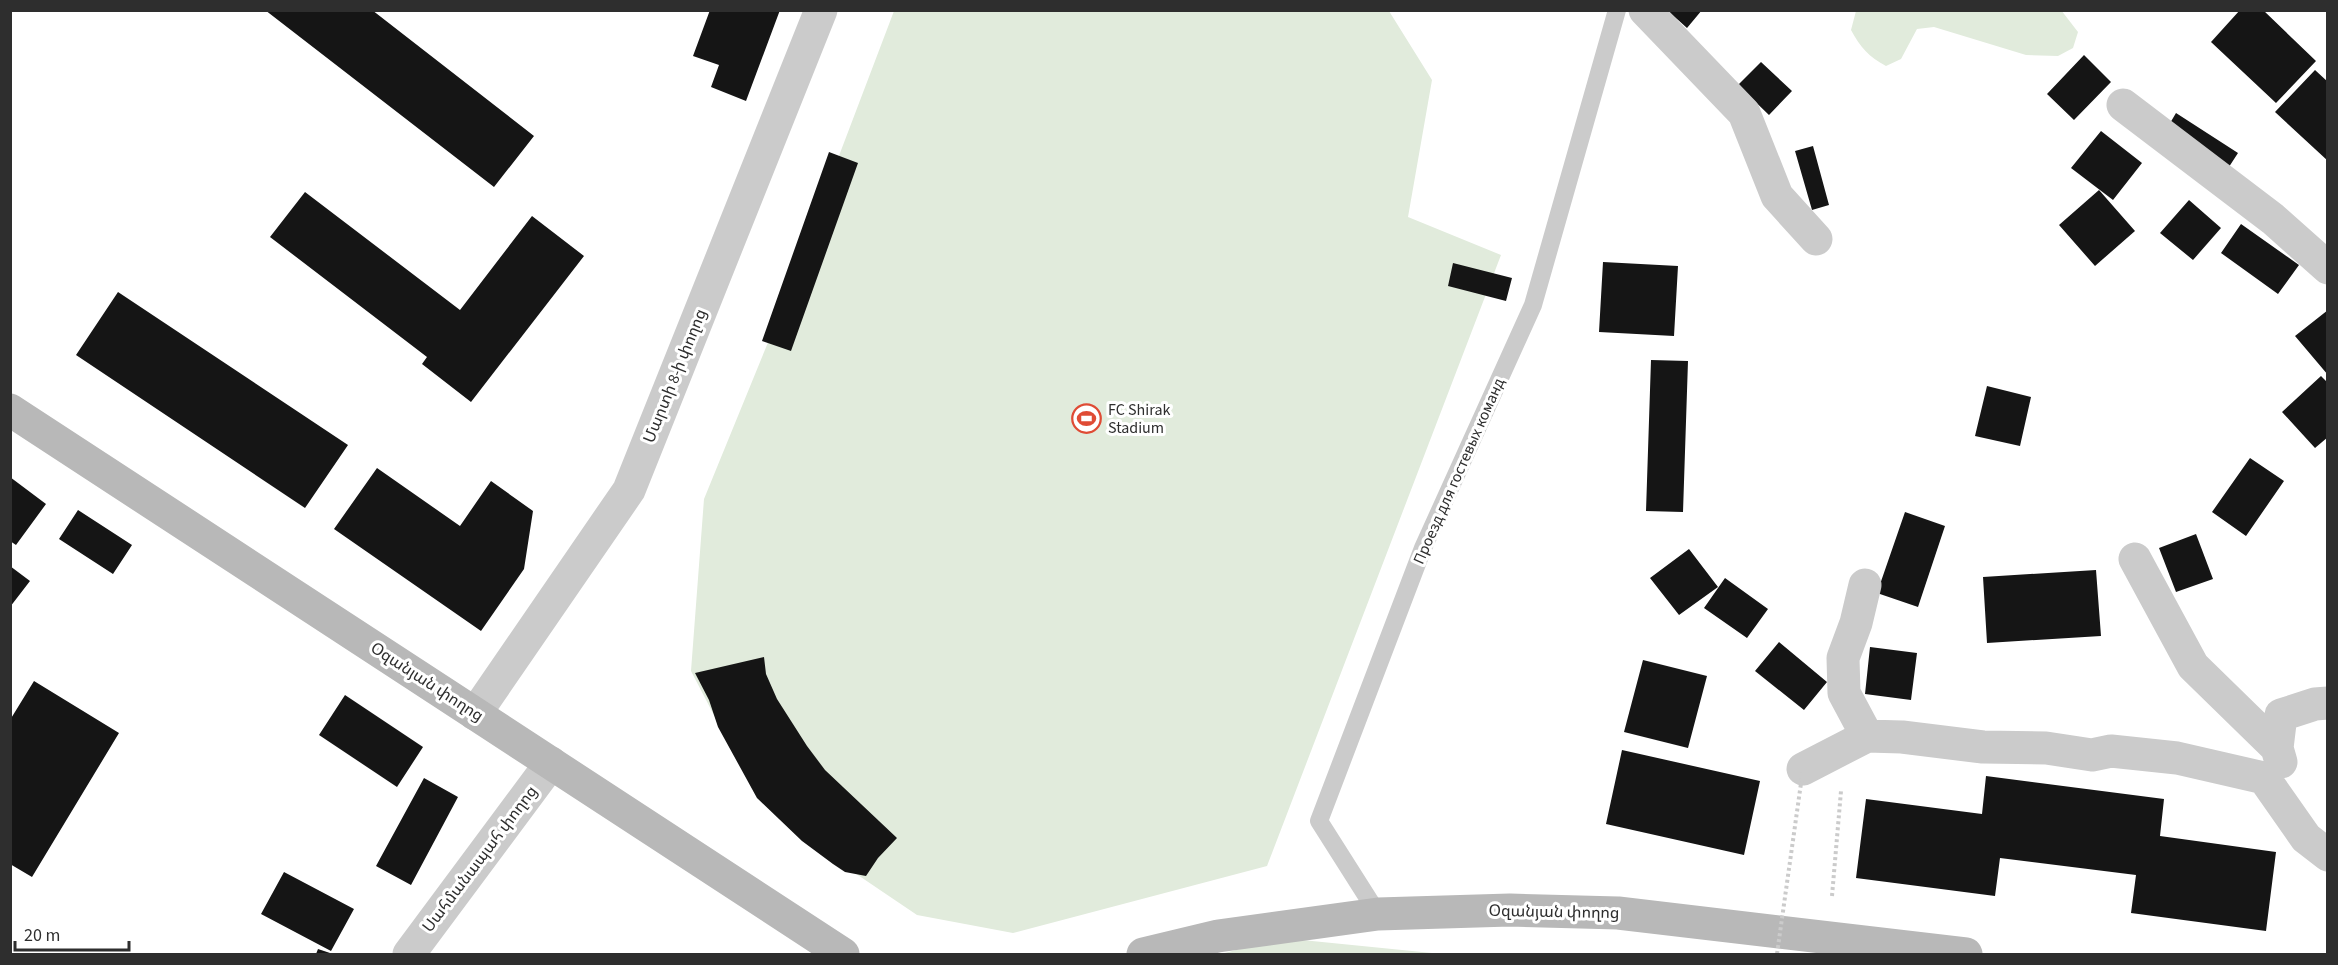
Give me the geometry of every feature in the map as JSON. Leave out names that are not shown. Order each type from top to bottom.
[{"type":"main road","name":"Օզանյան փողոց","points":[[10,410],[843,954]]},
{"type":"main road","name":"Օզանյան փողոց","points":[[1143,954],[1218,936],[1378,914],[1510,910],[1618,913],[1966,954]]},
{"type":"street","name":"Մարտի 8-ի փողոց","points":[[475,714],[628,490],[821,10]]},
{"type":"street","points":[[1645,10],[1744,112],[1777,196],[1816,239]]},
{"type":"street","points":[[2123,105],[2273,219],[2328,268]]},
{"type":"street","points":[[2135,560],[2193,666],[2277,748],[2317,846]]},
{"type":"street","points":[[1856,742],[1844,693],[1843,658],[1856,623],[1865,585]]},
{"type":"street","points":[[2277,748],[2281,715],[2315,704],[2328,703]]},
{"type":"street","points":[[1803,769],[1856,742],[1902,737],[1983,747],[2046,748],[2092,755],[2111,751],[2177,758],[2264,778],[2317,846]]},
{"type":"street","name":"Սահմանապահ փողոց","points":[[409,954],[551,763]]},
{"type":"lane","name":"Проезд для гостевых команд","points":[[1378,914],[1319,821],[1423,548],[1533,305],[1617,10]]},
{"type":"path","points":[[1832,896],[1856,742]]},
{"type":"path","points":[[1777,954],[1803,769]]},
{"type":"green space","points":[[2061,10],[2078,32],[2073,48],[2058,56],[2026,55],[1934,27],[1917,29],[1901,59],[1886,66],[1865,51],[1851,30],[1856,11]]},
{"type":"green space","name":"FC Shirak Stadium","points":[[894,11],[1389,11],[1432,80],[1408,217],[1501,255],[1267,866],[1013,933],[917,915],[806,840],[757,798],[691,671],[704,499],[769,340]]},
{"type":"green space","points":[[1282,938],[1442,954],[1221,954]]},
{"type":"building","points":[[265,10],[372,10],[534,136],[494,187]]},
{"type":"building","points":[[710,10],[780,10],[746,101],[711,87],[719,65],[693,56]]},
{"type":"building","points":[[1667,10],[1702,10],[1687,28]]},
{"type":"building","points":[[2240,10],[2263,10],[2316,61],[2276,103],[2211,42]]},
{"type":"building","points":[[2084,55],[2111,82],[2074,120],[2047,94]]},
{"type":"building","points":[[1761,62],[1792,91],[1769,115],[1738,85]]},
{"type":"building","points":[[2315,70],[2328,82],[2328,161],[2275,112]]},
{"type":"building","points":[[2176,113],[2238,153],[2225,173],[2163,135]]},
{"type":"building","points":[[2101,131],[2142,163],[2113,200],[2071,168]]},
{"type":"building","points":[[1813,146],[1829,205],[1812,210],[1795,151]]},
{"type":"building","points":[[829,152],[858,163],[791,351],[762,341]]},
{"type":"building","points":[[2099,190],[2135,231],[2095,266],[2059,225]]},
{"type":"building","points":[[305,192],[460,310],[532,216],[584,256],[471,402],[422,364],[427,357],[270,237]]},
{"type":"building","points":[[2189,200],[2221,228],[2193,260],[2160,233]]},
{"type":"building","points":[[2241,224],[2299,265],[2278,294],[2221,253]]},
{"type":"building","points":[[1603,262],[1678,266],[1674,336],[1599,332]]},
{"type":"building","points":[[1453,263],[1512,278],[1506,301],[1448,286]]},
{"type":"building","points":[[118,292],[348,445],[305,508],[76,355]]},
{"type":"building","points":[[2328,310],[2328,375],[2295,336]]},
{"type":"building","points":[[1651,360],[1688,361],[1683,512],[1646,511]]},
{"type":"building","points":[[2321,376],[2328,383],[2328,437],[2315,448],[2282,412]]},
{"type":"building","points":[[1987,386],[2031,397],[2020,446],[1975,436]]},
{"type":"building","points":[[2250,458],[2284,481],[2246,536],[2212,512]]},
{"type":"building","points":[[377,468],[460,526],[491,481],[533,511],[524,569],[481,631],[334,529]]},
{"type":"building","points":[[10,477],[46,504],[16,545],[10,541]]},
{"type":"building","points":[[78,510],[132,545],[113,574],[59,539]]},
{"type":"building","points":[[1905,512],[1945,526],[1918,607],[1877,593]]},
{"type":"building","points":[[2196,534],[2213,579],[2176,592],[2159,548]]},
{"type":"building","points":[[1689,549],[1718,587],[1679,615],[1650,578]]},
{"type":"building","points":[[10,566],[30,581],[10,607]]},
{"type":"building","points":[[2096,570],[2101,636],[1987,643],[1983,577]]},
{"type":"building","points":[[1725,578],[1768,609],[1747,638],[1704,608]]},
{"type":"building","points":[[1779,642],[1827,682],[1804,710],[1755,671]]},
{"type":"building","points":[[1870,647],[1917,653],[1911,700],[1865,694]]},
{"type":"building","points":[[764,657],[766,674],[777,699],[807,746],[825,770],[897,838],[878,858],[866,876],[845,872],[833,864],[802,841],[757,798],[718,727],[709,700],[695,673]]},
{"type":"building","points":[[1643,660],[1707,676],[1688,748],[1624,732]]},
{"type":"building","points":[[34,681],[119,733],[32,877],[10,864],[10,720]]},
{"type":"building","points":[[345,695],[423,747],[397,787],[319,735]]},
{"type":"building","points":[[1622,750],[1760,781],[1744,855],[1606,824]]},
{"type":"building","points":[[1986,776],[2164,799],[2160,836],[2276,852],[2266,931],[2131,913],[2136,875],[2000,858],[1995,896],[1856,878],[1866,799],[1982,814]]},
{"type":"building","points":[[424,778],[458,797],[411,885],[376,866]]},
{"type":"building","points":[[284,872],[354,909],[331,951],[261,914]]},
{"type":"building","points":[[318,949],[333,954],[316,954]]},
{"type":"place","name":"FC Shirak Stadium","points":[[1087,419]]}]
